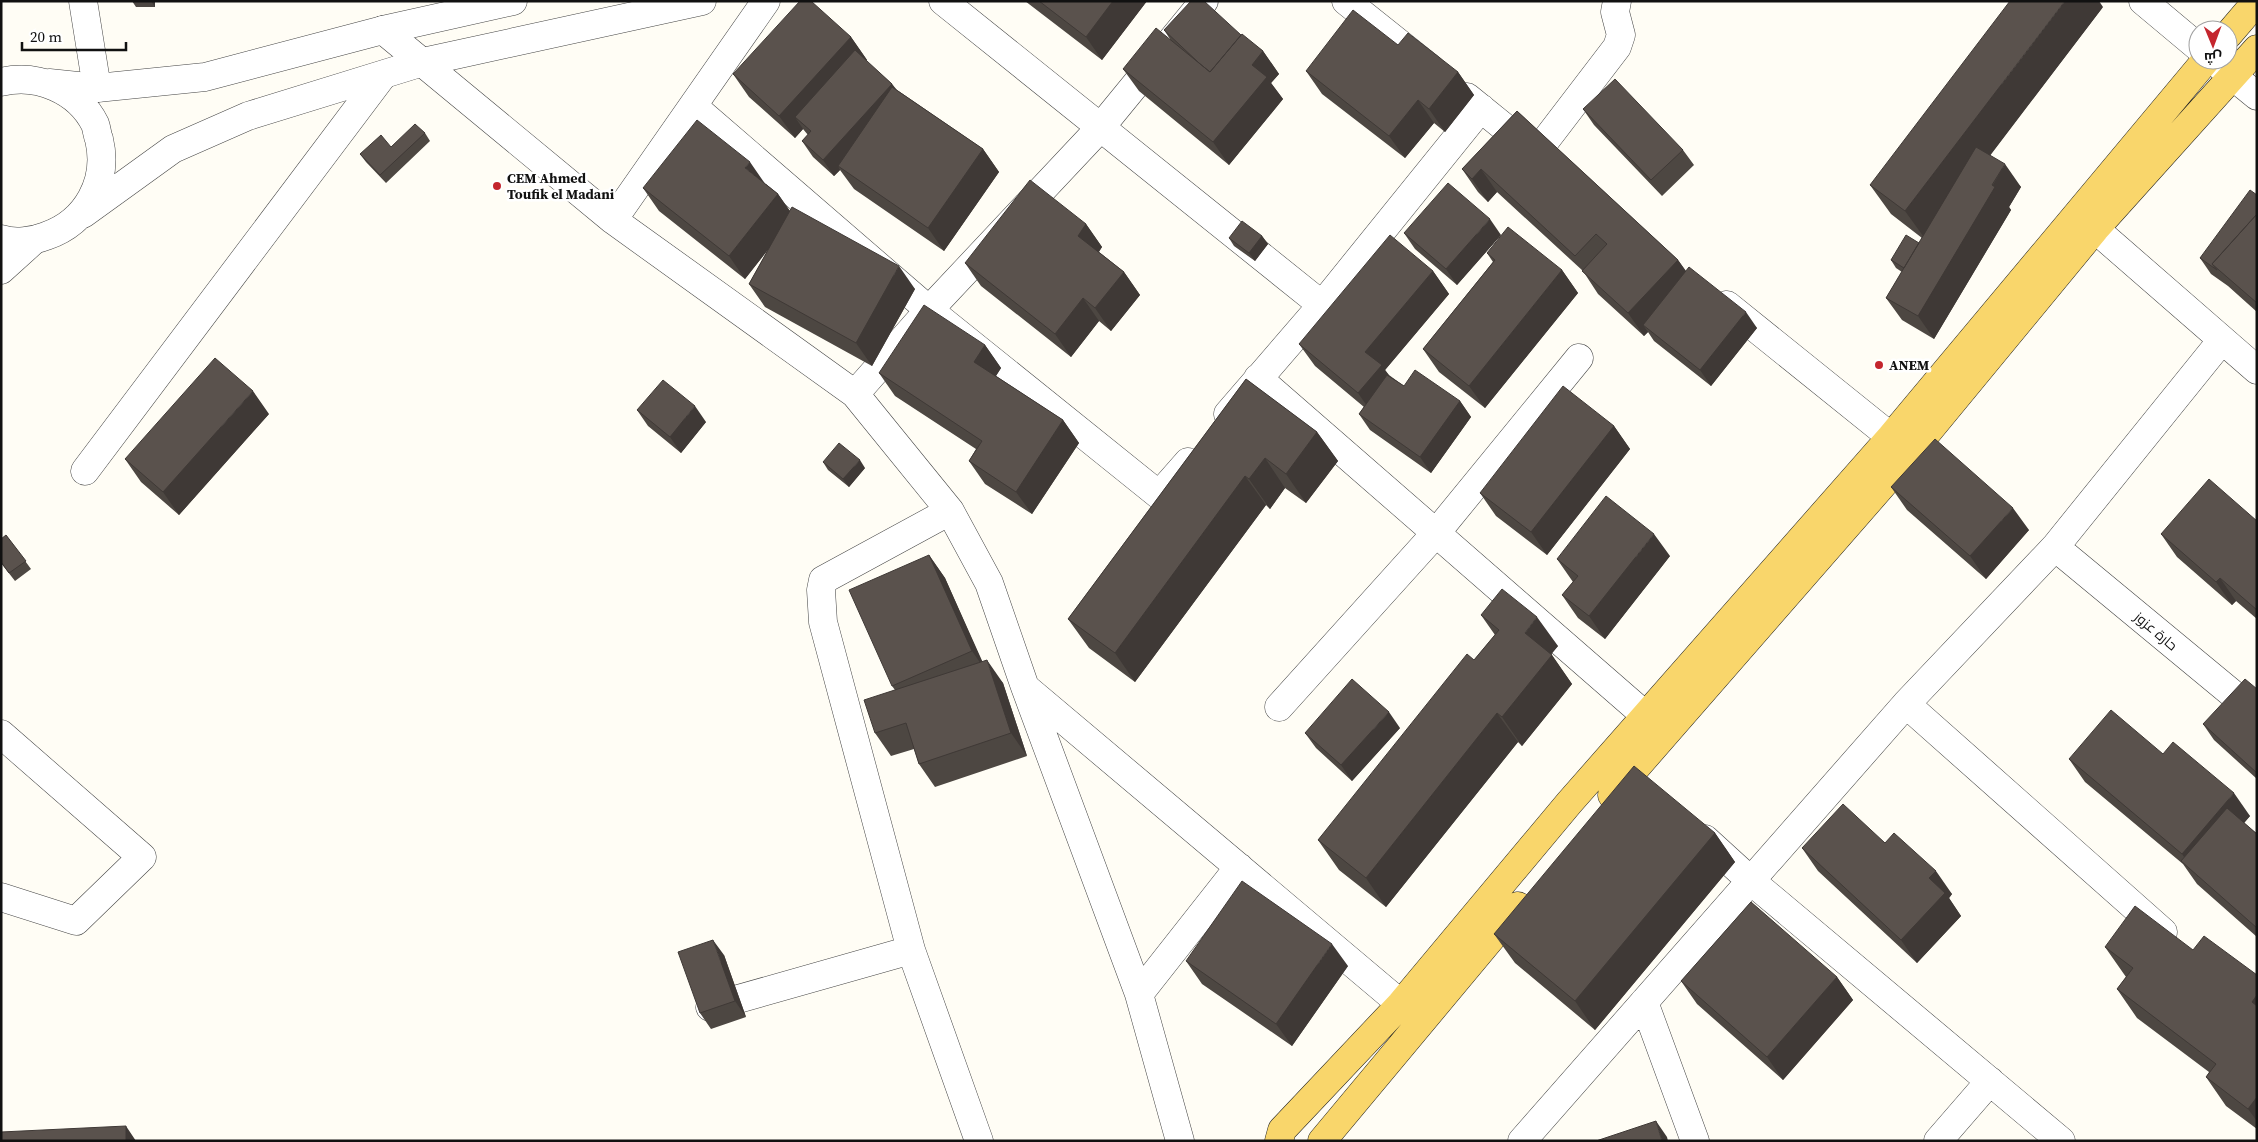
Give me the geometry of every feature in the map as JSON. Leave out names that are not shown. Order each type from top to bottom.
[{"type":"main road","points":[[2238,24],[2257,2]]},
{"type":"main road","points":[[2238,60],[2257,49]]},
{"type":"main road","points":[[1279,1141],[1282,1130],[1401,1004],[1569,803],[1891,437],[2198,70]]},
{"type":"main road","points":[[1594,816],[1907,457],[2095,229],[2221,70]]},
{"type":"main road","points":[[1322,1141],[1537,884]]},
{"type":"street","points":[[83,1],[97,88]]},
{"type":"street","points":[[1,82],[17,78],[97,88],[205,77],[383,30],[513,1]]},
{"type":"street","points":[[1,270],[34,241],[60,232],[173,149],[248,116],[423,62],[702,1]]},
{"type":"street","points":[[613,220],[766,1]]},
{"type":"street","points":[[943,1],[1322,305]]},
{"type":"street","points":[[855,394],[929,310],[1100,128],[1204,1]]},
{"type":"street","points":[[1346,1],[1559,171]]},
{"type":"street","points":[[1536,153],[1617,47],[1620,35],[1615,12],[1617,1]]},
{"type":"street","points":[[2143,1],[2188,39]]},
{"type":"street","points":[[383,30],[613,220],[855,394],[950,511],[989,583],[1025,687],[1139,994],[1180,1141]]},
{"type":"street","points":[[2225,70],[2257,96]]},
{"type":"street","points":[[85,471],[383,75]]},
{"type":"street","points":[[49,83],[76,100],[95,125],[103,155],[98,186],[82,214]]},
{"type":"street","points":[[693,106],[929,310],[1160,495],[1322,305],[1481,108]]},
{"type":"street","points":[[2095,229],[2257,370]]},
{"type":"street","points":[[1,239],[34,241]]},
{"type":"street","points":[[1706,289],[1891,437]]},
{"type":"street","points":[[1522,1141],[1906,704],[2055,547],[2222,340]]},
{"type":"street","points":[[1279,707],[1436,533],[1579,358]]},
{"type":"street","points":[[1258,378],[1646,716]]},
{"type":"street","points":[[950,511],[823,580],[821,590],[823,622],[911,950],[979,1141]]},
{"type":"street","name":"حارة عزوز","points":[[2055,547],[2257,714]]},
{"type":"street","points":[[1025,687],[1401,1004]]},
{"type":"street","points":[[1906,704],[2182,949]]},
{"type":"street","points":[[1,734],[142,857],[76,921],[1,897]]},
{"type":"street","points":[[1632,772],[1653,791]]},
{"type":"street","points":[[1688,823],[1751,881],[2061,1141]]},
{"type":"street","points":[[1139,994],[1239,867]]},
{"type":"street","points":[[710,1008],[911,950]]},
{"type":"street","points":[[1644,1002],[1695,1141]]},
{"type":"street","points":[[1938,1141],[1990,1081]]},
{"type":"building","points":[[800,1],[811,1],[851,37],[779,116],[733,74]]},
{"type":"building","points":[[1039,1],[1113,1],[1086,37]]},
{"type":"building","points":[[1191,1],[1204,1],[1241,35],[1210,72],[1164,30]]},
{"type":"building","points":[[2010,1],[2065,1],[1905,211],[1870,185]]},
{"type":"building","points":[[1353,10],[1398,45],[1408,33],[1458,72],[1429,109],[1418,100],[1389,136],[1306,71]]},
{"type":"building","points":[[1156,28],[1210,72],[1242,34],[1263,51],[1252,65],[1267,77],[1213,142],[1123,69]]},
{"type":"building","points":[[855,50],[892,84],[823,160],[802,141],[811,131],[795,117]]},
{"type":"building","points":[[1615,79],[1683,150],[1651,180],[1583,109]]},
{"type":"building","points":[[892,87],[983,149],[928,228],[838,166]]},
{"type":"building","points":[[1517,111],[1678,260],[1628,313],[1582,271],[1607,244],[1596,234],[1575,256],[1481,169],[1472,179],[1462,169]]},
{"type":"building","points":[[697,120],[750,162],[745,168],[778,194],[729,256],[643,188]]},
{"type":"building","points":[[415,124],[425,133],[380,175],[360,154],[381,135],[391,147]]},
{"type":"building","points":[[1976,147],[2005,164],[1992,185],[1995,187],[1918,316],[1886,298]]},
{"type":"building","points":[[1030,180],[1086,224],[1078,236],[1124,272],[1095,308],[1083,298],[1055,334],[965,263]]},
{"type":"building","points":[[1448,183],[1490,219],[1446,269],[1404,233]]},
{"type":"building","points":[[2250,190],[2257,195],[2257,214],[2212,264],[2217,270],[2200,258]]},
{"type":"building","points":[[792,207],[899,266],[856,343],[749,284]]},
{"type":"building","points":[[2257,214],[2257,303],[2212,264]]},
{"type":"building","points":[[1242,221],[1262,236],[1249,253],[1229,238]]},
{"type":"building","points":[[1508,227],[1562,270],[1469,386],[1423,349],[1495,260],[1487,253]]},
{"type":"building","points":[[1390,235],[1433,271],[1365,352],[1382,365],[1358,393],[1299,344]]},
{"type":"building","points":[[1906,235],[1919,243],[1904,268],[1891,260]]},
{"type":"building","points":[[1689,267],[1746,312],[1700,370],[1643,325]]},
{"type":"building","points":[[924,305],[985,345],[974,362],[1063,420],[1016,492],[969,461],[982,441],[879,373]]},
{"type":"building","points":[[215,358],[253,391],[163,492],[125,459]]},
{"type":"building","points":[[1415,370],[1460,401],[1420,457],[1359,414],[1387,375],[1404,386]]},
{"type":"building","points":[[1246,379],[1317,432],[1286,474],[1265,458],[1249,479],[1245,476],[1115,653],[1068,619]]},
{"type":"building","points":[[663,380],[695,406],[670,437],[637,410]]},
{"type":"building","points":[[1563,386],[1614,426],[1531,532],[1480,493]]},
{"type":"building","points":[[1935,439],[2013,508],[1970,556],[1891,487]]},
{"type":"building","points":[[839,443],[860,460],[843,479],[823,462]]},
{"type":"building","points":[[2209,479],[2257,521],[2257,610],[2220,578],[2216,582],[2161,534]]},
{"type":"building","points":[[1606,496],[1654,534],[1589,616],[1562,595],[1578,576],[1557,559]]},
{"type":"building","points":[[6,535],[26,561],[9,573],[1,562],[1,539]]},
{"type":"building","points":[[929,555],[972,651],[892,686],[849,590]]},
{"type":"building","points":[[1502,589],[1537,617],[1525,633],[1552,655],[1502,717],[1497,713],[1366,878],[1318,840],[1467,654],[1474,660],[1499,630],[1481,615]]},
{"type":"building","points":[[987,660],[1011,733],[919,764],[906,723],[875,733],[864,700]]},
{"type":"building","points":[[1352,679],[1389,712],[1341,765],[1305,733]]},
{"type":"building","points":[[2245,679],[2257,689],[2257,773],[2203,724]]},
{"type":"building","points":[[2111,710],[2163,754],[2173,742],[2234,793],[2182,854],[2069,759]]},
{"type":"building","points":[[1634,766],[1715,833],[1575,1001],[1494,934]]},
{"type":"building","points":[[1843,804],[1885,843],[1894,833],[1936,871],[1929,878],[1945,893],[1901,940],[1802,848]]},
{"type":"building","points":[[2227,808],[2257,834],[2257,928],[2181,861]]},
{"type":"building","points":[[1242,881],[1332,944],[1276,1024],[1186,961]]},
{"type":"building","points":[[1751,902],[1837,977],[1767,1057],[1681,981]]},
{"type":"building","points":[[2135,906],[2193,950],[2204,936],[2257,975],[2257,995],[2252,1002],[2257,1006],[2257,1097],[2248,1109],[2206,1077],[2216,1064],[2117,989],[2133,968],[2105,947]]},
{"type":"building","points":[[713,940],[735,1001],[700,1013],[678,952]]},
{"type":"building","points":[[1656,1121],[1662,1141],[1596,1141]]},
{"type":"building","points":[[126,1126],[126,1141],[1,1141],[1,1132]]},
{"type":"place","name":"CEM Ahmed Toufik el Madani","points":[[497,186]]},
{"type":"place","name":"ANEM","points":[[1879,365]]}]
